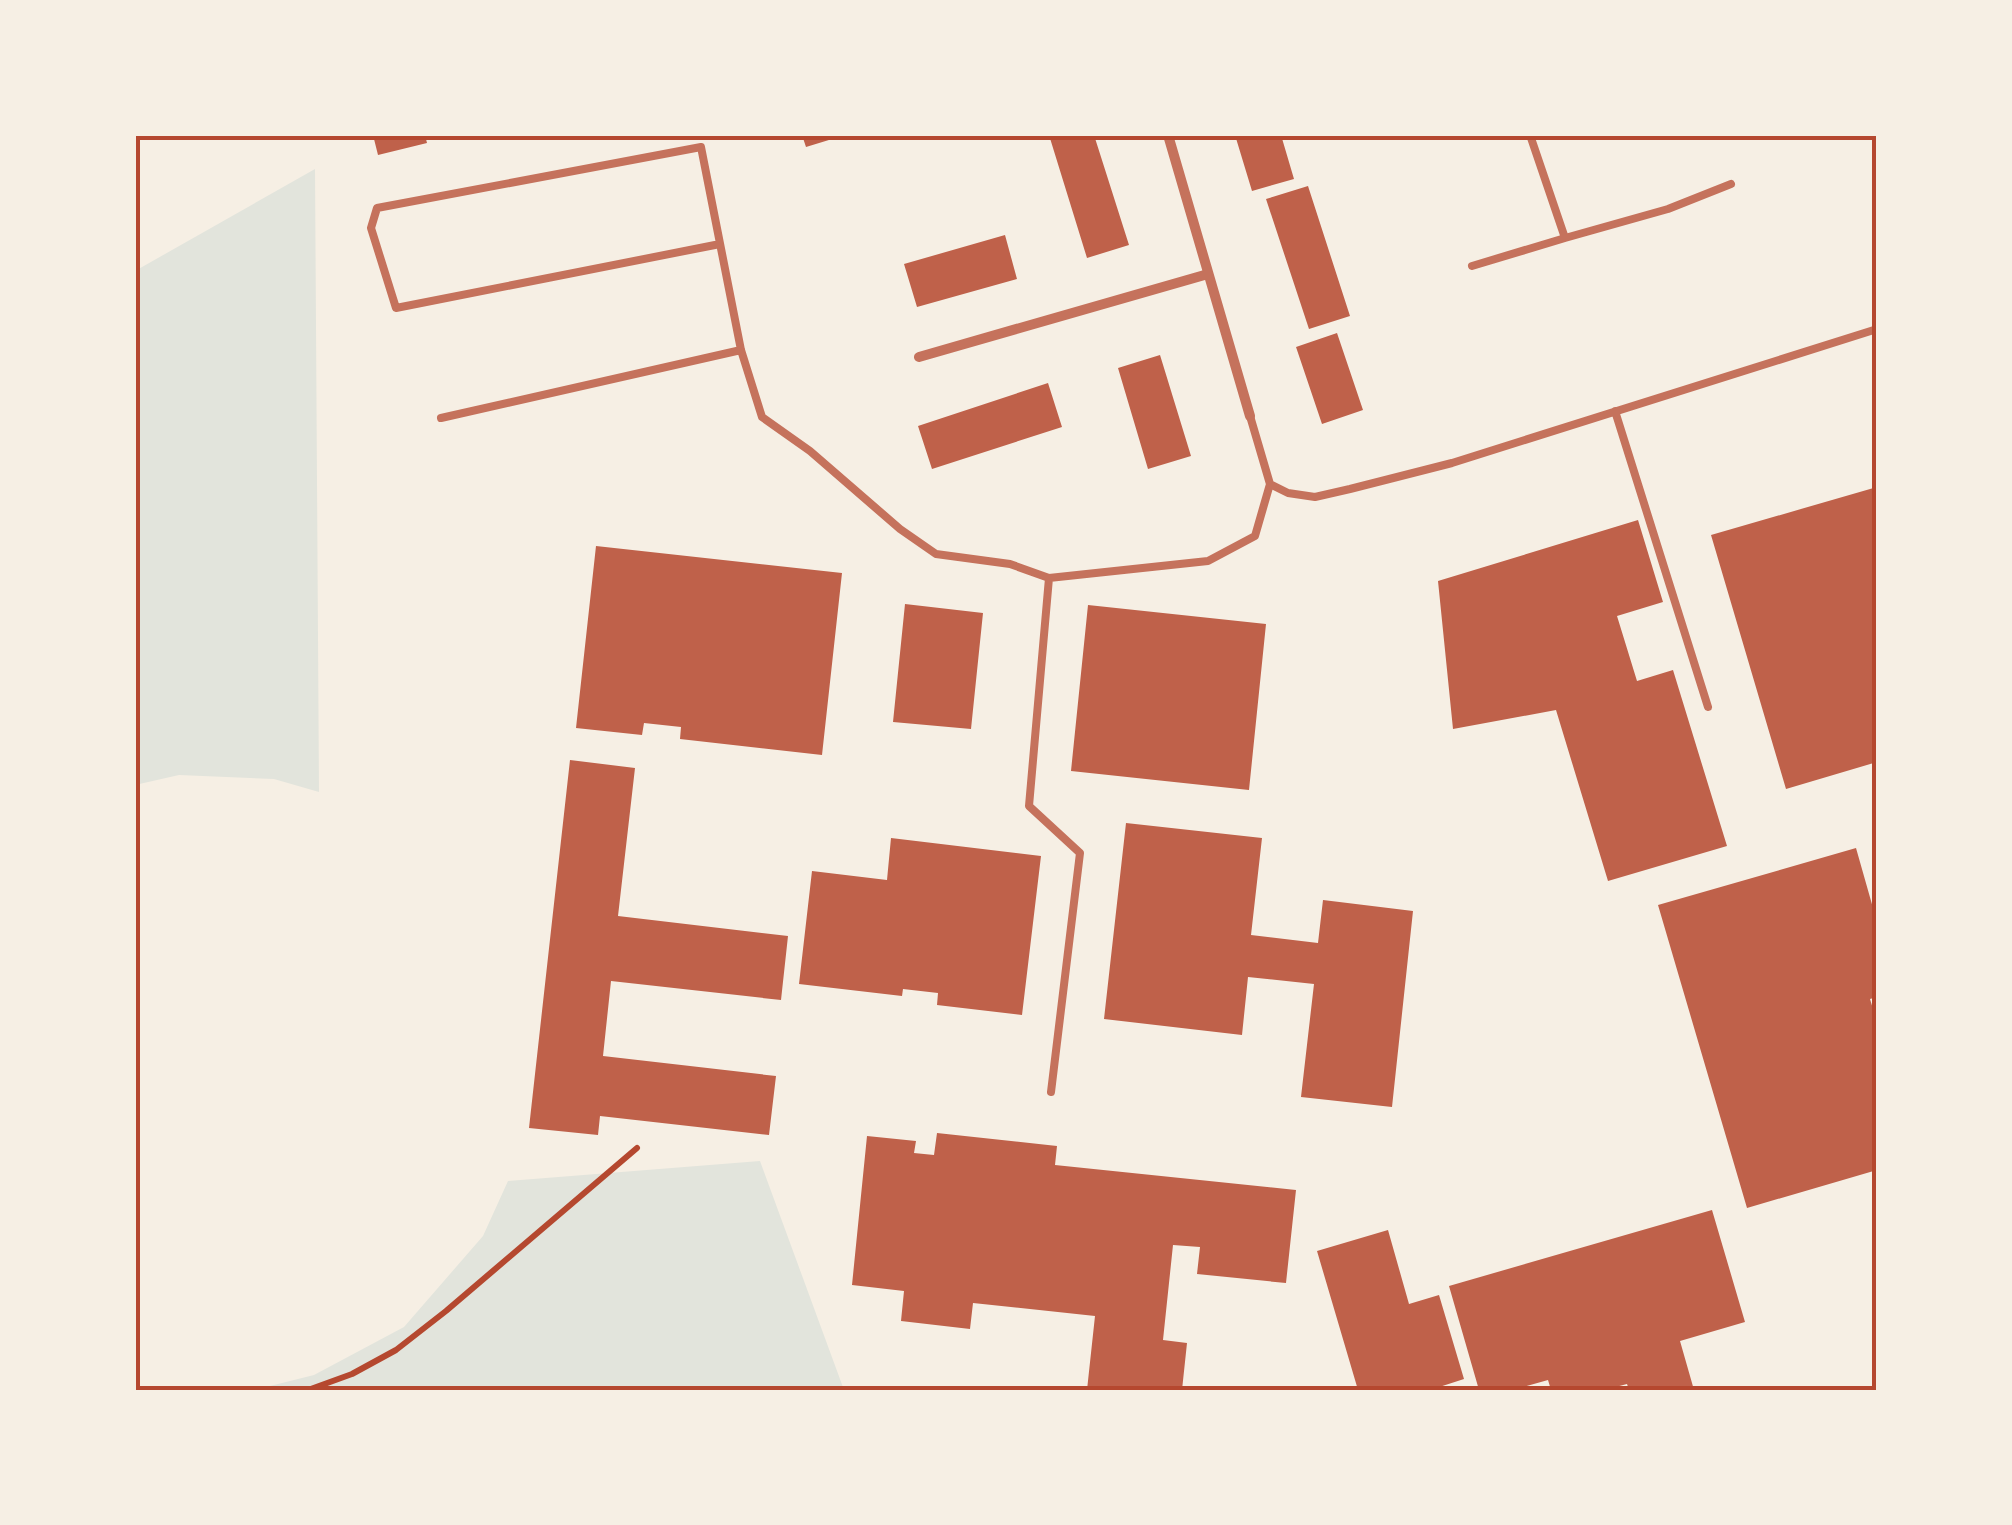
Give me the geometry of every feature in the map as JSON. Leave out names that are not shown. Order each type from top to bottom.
[{"type":"street","points":[[1168,135],[1250,416]]},
{"type":"street","points":[[920,357],[1208,274]]},
{"type":"lane","points":[[1530,135],[1565,238]]},
{"type":"lane","points":[[720,244],[396,308],[371,228],[377,208],[701,147],[741,350],[762,417],[810,450],[900,529],[936,554],[1010,564],[1049,578],[1208,561],[1255,536],[1270,484],[1250,416]]},
{"type":"lane","points":[[1472,266],[1668,209],[1731,184]]},
{"type":"lane","points":[[1270,484],[1315,497],[1452,463],[1877,329]]},
{"type":"lane","points":[[442,418],[741,350]]},
{"type":"lane","points":[[1616,412],[1708,707]]},
{"type":"lane","points":[[1049,578],[1030,806],[1080,853],[1051,1092]]},
{"type":"path","points":[[308,1390],[352,1374],[396,1350],[637,1148]]},
{"type":"shaded area","points":[[315,169],[319,792],[274,779],[179,775],[135,785],[135,271]]},
{"type":"shaded area","points":[[760,1161],[844,1390],[254,1390],[314,1375],[404,1327],[483,1236],[508,1181]]},
{"type":"building","points":[[373,135],[425,135],[427,143],[378,155]]},
{"type":"building","points":[[802,135],[842,135],[842,136],[806,147]]},
{"type":"building","points":[[1049,135],[1094,135],[1129,245],[1087,258]]},
{"type":"building","points":[[1235,135],[1281,135],[1294,179],[1252,191]]},
{"type":"building","points":[[1308,186],[1350,316],[1309,329],[1266,199]]},
{"type":"building","points":[[1005,235],[1017,279],[917,307],[904,264]]},
{"type":"building","points":[[1337,333],[1363,410],[1322,424],[1296,347]]},
{"type":"building","points":[[1160,355],[1191,456],[1148,469],[1118,368]]},
{"type":"building","points":[[1048,383],[1062,427],[932,469],[918,426]]},
{"type":"building","points":[[1877,487],[1877,762],[1786,789],[1711,535]]},
{"type":"building","points":[[1638,520],[1663,602],[1617,616],[1637,681],[1673,670],[1727,846],[1608,881],[1556,710],[1453,729],[1438,581]]},
{"type":"building","points":[[596,546],[842,573],[822,755],[680,739],[681,727],[644,723],[642,735],[576,728]]},
{"type":"building","points":[[905,604],[983,613],[971,729],[893,722]]},
{"type":"building","points":[[1088,605],[1266,624],[1249,790],[1071,771]]},
{"type":"building","points":[[570,760],[635,768],[618,916],[788,936],[781,1000],[611,981],[603,1056],[776,1076],[769,1135],[600,1116],[598,1135],[529,1128]]},
{"type":"building","points":[[1126,823],[1262,838],[1251,935],[1318,943],[1323,900],[1413,911],[1392,1107],[1301,1097],[1314,984],[1248,977],[1242,1035],[1104,1019]]},
{"type":"building","points":[[891,838],[1041,856],[1022,1015],[937,1005],[938,993],[903,989],[902,996],[799,984],[812,871],[887,880]]},
{"type":"building","points":[[1856,848],[1877,922],[1877,997],[1870,999],[1877,1022],[1877,1170],[1747,1208],[1658,905]]},
{"type":"building","points":[[937,1133],[1057,1146],[1055,1165],[1296,1190],[1286,1283],[1197,1274],[1200,1247],[1173,1245],[1163,1340],[1187,1343],[1182,1390],[1087,1390],[1095,1316],[973,1303],[970,1329],[901,1321],[904,1291],[852,1285],[867,1136],[916,1141],[914,1153],[934,1155]]},
{"type":"building","points":[[1712,1210],[1745,1322],[1680,1341],[1694,1390],[1629,1390],[1627,1384],[1604,1390],[1551,1390],[1548,1380],[1513,1390],[1479,1390],[1449,1286]]},
{"type":"building","points":[[1388,1230],[1409,1304],[1439,1295],[1464,1379],[1430,1390],[1358,1390],[1317,1251]]}]
